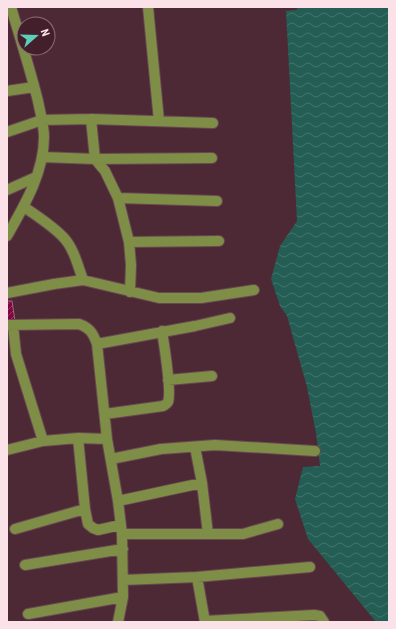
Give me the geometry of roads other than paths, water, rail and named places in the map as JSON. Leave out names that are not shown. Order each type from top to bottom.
[{"type":"street","points":[[7,236],[24,207],[36,177],[42,157],[44,137],[42,120],[34,87],[11,7]]},
{"type":"street","points":[[148,7],[159,121]]},
{"type":"street","points":[[7,90],[34,87]]},
{"type":"street","points":[[91,119],[95,158],[105,171],[118,198],[129,242],[131,265],[130,292]]},
{"type":"street","points":[[7,132],[42,120],[91,119],[213,123]]},
{"type":"street","points":[[42,157],[212,158]]},
{"type":"street","points":[[7,190],[36,177]]},
{"type":"street","points":[[118,198],[217,201]]},
{"type":"street","points":[[24,207],[43,220],[64,238],[72,251],[83,280]]},
{"type":"street","points":[[129,242],[218,242]]},
{"type":"street","points":[[7,294],[54,284],[83,280],[159,298],[201,298],[254,290]]},
{"type":"street","points":[[97,344],[230,318]]},
{"type":"street","points":[[43,441],[16,354],[10,325],[79,324],[86,326],[92,332],[97,344],[107,438],[118,501],[123,549],[123,597],[118,622]]},
{"type":"street","points":[[105,414],[163,406],[167,404],[168,380],[162,331]]},
{"type":"street","points":[[168,380],[212,376]]},
{"type":"street","points":[[78,438],[88,524],[93,528],[98,530],[121,529],[208,534],[242,534],[278,524]]},
{"type":"street","points":[[7,450],[43,441],[78,438],[107,438]]},
{"type":"street","points":[[111,459],[161,449],[215,445],[315,452]]},
{"type":"street","points":[[195,447],[202,483],[208,534]]},
{"type":"street","points":[[118,501],[202,483]]},
{"type":"street","points":[[15,529],[86,509]]},
{"type":"street","points":[[24,565],[123,549]]},
{"type":"street","points":[[123,580],[197,577],[310,567]]},
{"type":"street","points":[[197,577],[205,622],[314,615],[320,616],[324,622]]},
{"type":"street","points":[[28,614],[123,597]]},
{"type":"water","points":[[297,7],[389,7],[389,622],[376,622],[308,539],[295,499],[303,467],[320,466],[316,433],[307,387],[287,316],[280,306],[271,279],[280,246],[297,221],[286,11],[297,10]]}]
